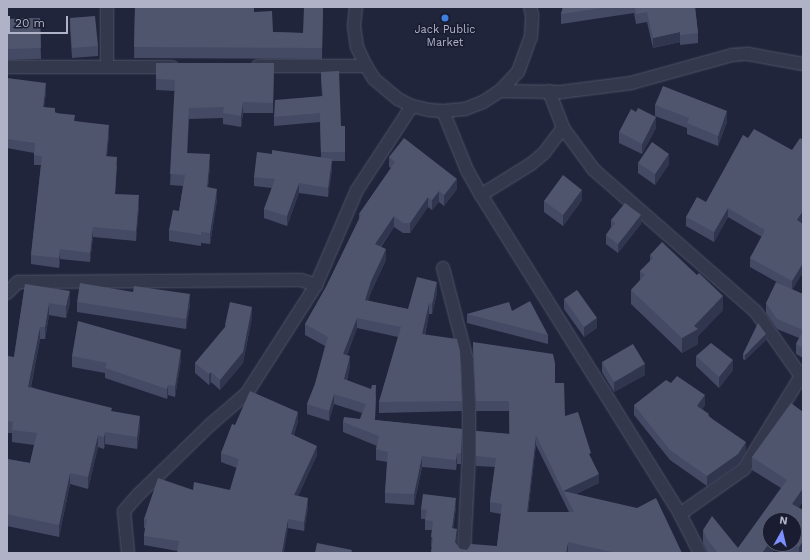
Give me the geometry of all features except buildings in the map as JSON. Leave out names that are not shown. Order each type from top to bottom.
[{"type":"street","points":[[107,7],[107,67]]},
{"type":"street","points":[[356,7],[354,26],[357,47],[366,66],[385,90],[412,106],[428,110],[443,111],[465,109],[483,102],[500,91],[518,72],[525,58],[531,37],[532,15],[530,7]]},
{"type":"street","points":[[500,91],[562,92],[631,83],[732,55],[748,54],[803,64]]},
{"type":"street","points":[[248,66],[366,66]]},
{"type":"street","points":[[7,67],[185,67]]},
{"type":"street","points":[[549,91],[563,128],[594,170],[756,312],[802,377],[744,469],[680,514]]},
{"type":"street","points":[[128,553],[124,511],[139,494],[210,425],[247,393],[316,285],[357,190],[412,106]]},
{"type":"street","points":[[443,111],[461,155],[481,195],[680,514],[700,553]]},
{"type":"street","points":[[481,195],[531,164],[544,153],[563,128]]},
{"type":"street","points":[[443,268],[467,360],[469,447],[464,553]]},
{"type":"street","points":[[7,293],[18,282],[301,280],[316,285]]},
{"type":"place","name":"Jack Public Market","points":[[445,18]]}]
